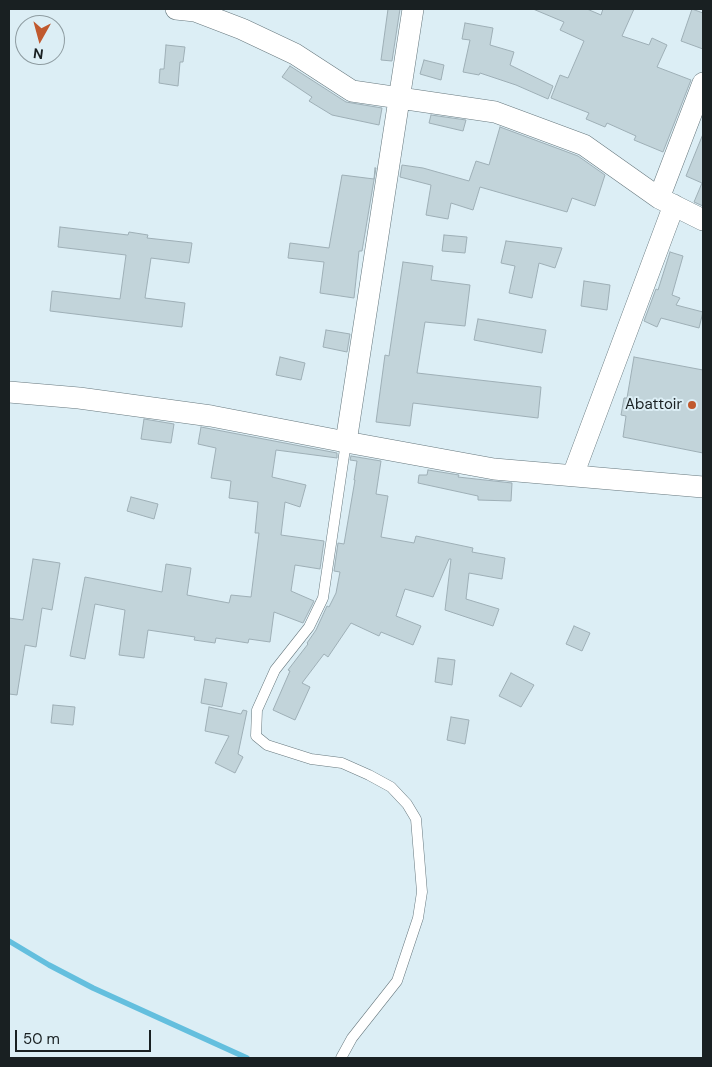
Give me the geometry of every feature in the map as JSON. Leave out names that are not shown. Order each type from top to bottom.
[{"type":"street","points":[[176,9],[195,11],[242,29],[295,54],[352,91],[495,112],[584,145],[667,202],[703,220]]},
{"type":"street","points":[[346,442],[413,9]]},
{"type":"street","points":[[573,476],[667,202],[703,83]]},
{"type":"street","points":[[9,392],[79,398],[211,416],[494,469],[703,487]]},
{"type":"lane","points":[[341,1058],[352,1038],[397,981],[418,918],[422,892],[416,819],[407,804],[390,788],[369,775],[342,762],[311,759],[267,746],[256,736],[258,710],[275,670],[309,627],[322,598],[346,442]]},
{"type":"building","points":[[388,9],[400,9],[392,61],[381,60]]},
{"type":"building","points":[[533,9],[587,9],[601,15],[603,9],[634,9],[622,36],[649,45],[652,38],[667,45],[657,67],[691,80],[663,152],[634,140],[636,136],[607,123],[605,127],[586,119],[589,113],[551,98],[560,75],[568,78],[584,41],[560,30],[564,22]]},
{"type":"building","points":[[692,9],[703,13],[703,49],[681,41]]},
{"type":"building","points":[[465,23],[493,28],[490,45],[514,52],[510,65],[553,86],[548,99],[516,85],[480,73],[479,75],[463,72],[470,40],[462,39]]},
{"type":"building","points":[[166,45],[185,47],[183,62],[180,62],[178,86],[159,83],[160,69],[164,69]]},
{"type":"building","points":[[424,60],[444,65],[441,80],[420,74]]},
{"type":"building","points":[[290,66],[346,102],[382,108],[379,125],[332,115],[309,101],[312,97],[282,77]]},
{"type":"building","points":[[431,115],[466,120],[463,131],[429,123]]},
{"type":"building","points":[[500,127],[578,156],[605,175],[595,206],[572,198],[567,212],[480,187],[473,210],[451,203],[448,219],[426,215],[431,185],[400,177],[402,165],[423,168],[469,181],[476,161],[489,165]]},
{"type":"building","points":[[703,134],[703,206],[694,202],[702,183],[686,176]]},
{"type":"building","points":[[376,168],[362,251],[359,251],[354,298],[320,293],[324,262],[288,258],[290,243],[329,248],[342,175],[374,179]]},
{"type":"building","points":[[60,227],[128,235],[129,232],[148,235],[147,238],[192,243],[189,263],[151,258],[145,298],[185,303],[182,327],[50,311],[52,291],[120,299],[126,255],[58,247]]},
{"type":"building","points":[[444,235],[467,237],[465,253],[442,251]]},
{"type":"building","points":[[506,241],[562,248],[555,268],[539,263],[532,298],[509,293],[515,266],[501,263]]},
{"type":"building","points":[[670,252],[683,256],[672,295],[680,298],[676,305],[703,312],[699,328],[661,318],[657,327],[644,321],[656,289],[658,290]]},
{"type":"building","points":[[403,262],[433,266],[431,280],[470,285],[465,326],[425,322],[417,373],[541,387],[538,418],[413,403],[410,426],[376,422],[385,355],[389,356]]},
{"type":"building","points":[[584,281],[610,285],[607,310],[581,306]]},
{"type":"building","points":[[478,319],[546,330],[542,353],[474,340]]},
{"type":"building","points":[[326,330],[350,334],[347,352],[323,347]]},
{"type":"building","points":[[280,357],[305,363],[301,380],[276,375]]},
{"type":"building","name":"Abattoir","points":[[634,357],[703,370],[703,453],[623,437],[626,416],[621,415],[624,398],[627,398]]},
{"type":"building","points":[[144,419],[174,424],[171,443],[141,439]]},
{"type":"building","points":[[201,427],[337,453],[337,458],[276,450],[272,477],[306,485],[300,507],[285,502],[281,535],[324,541],[320,569],[295,565],[291,591],[314,601],[303,623],[274,612],[270,642],[249,639],[248,643],[216,638],[215,643],[194,640],[195,637],[148,630],[144,658],[119,655],[125,610],[95,604],[85,659],[70,656],[85,577],[162,592],[166,564],[191,568],[187,595],[229,603],[231,595],[251,597],[259,533],[255,533],[258,502],[229,498],[231,481],[211,478],[216,448],[198,444]]},
{"type":"building","points":[[351,456],[381,461],[376,494],[388,496],[381,537],[414,543],[416,536],[473,548],[472,552],[505,558],[502,579],[469,573],[466,599],[499,609],[493,626],[445,610],[451,559],[449,559],[433,597],[405,589],[396,616],[421,626],[413,645],[381,632],[379,636],[351,623],[328,657],[324,654],[302,683],[310,687],[295,720],[273,710],[290,671],[288,670],[308,644],[327,606],[329,607],[336,593],[340,572],[334,571],[338,543],[344,544],[355,480],[357,461],[350,460]]},
{"type":"building","points":[[428,470],[459,475],[458,477],[512,483],[511,501],[478,500],[478,496],[418,483],[419,475],[427,475]]},
{"type":"building","points":[[131,497],[158,504],[154,519],[127,511]]},
{"type":"building","points":[[33,559],[60,563],[52,610],[42,608],[36,647],[25,645],[17,695],[9,694],[9,618],[23,620]]},
{"type":"building","points":[[574,626],[590,633],[582,651],[566,644]]},
{"type":"building","points":[[438,658],[455,660],[452,685],[435,682]]},
{"type":"building","points":[[511,673],[534,685],[521,707],[499,696]]},
{"type":"building","points":[[205,679],[227,683],[222,707],[201,703]]},
{"type":"building","points":[[53,705],[75,707],[73,725],[51,723]]},
{"type":"building","points":[[209,707],[241,714],[243,710],[247,711],[238,754],[243,757],[235,773],[215,763],[229,736],[205,731]]},
{"type":"building","points":[[451,717],[469,720],[465,744],[447,740]]},
{"type":"waterway","points":[[9,941],[93,988],[247,1058]]},
{"type":"place","name":"Abattoir","points":[[692,405]]}]
